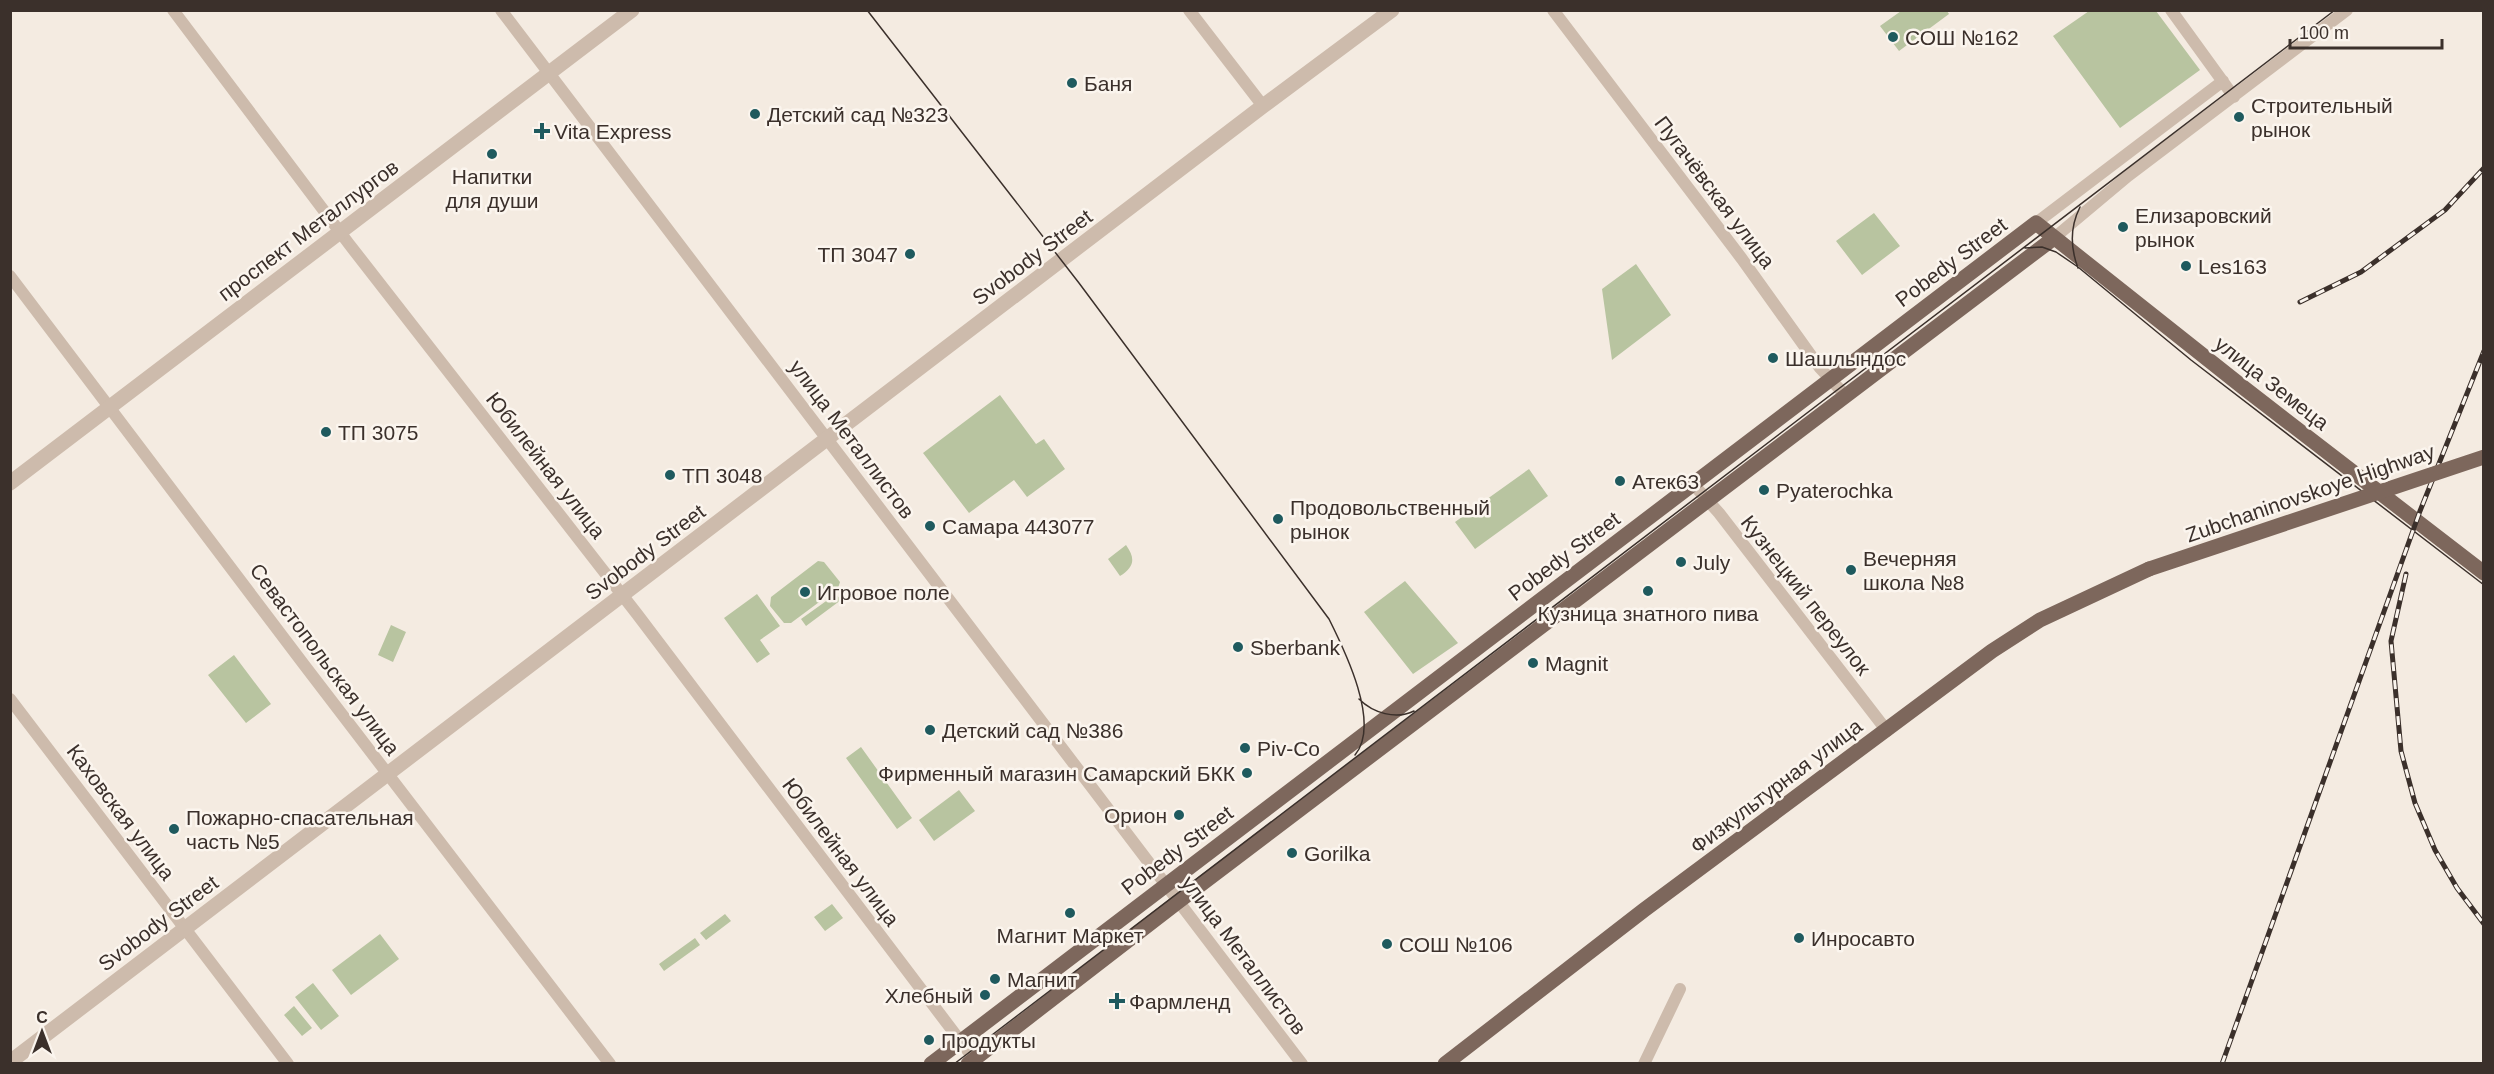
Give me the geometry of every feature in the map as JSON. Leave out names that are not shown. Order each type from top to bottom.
[{"type":"main road","name":"Pobedy Street","points":[[931,1064],[2036,223]]},
{"type":"main road","name":"улица Земеца","points":[[2036,223],[2484,573]]},
{"type":"main road","name":"Pobedy Street","points":[[971,1061],[2054,238]]},
{"type":"main road","name":"Zubchaninovskoye Highway","points":[[2149,569],[2484,457]]},
{"type":"main road","name":"Физкультурная улица","points":[[1445,1064],[1644,910],[1992,651],[2040,620],[2149,569]]},
{"type":"street","name":"Юбилейная улица","points":[[173,10],[340,232],[622,595],[960,1042],[971,1061]]},
{"type":"street","name":"улица Металлистов","points":[[501,10],[1302,1064]]},
{"type":"street","name":"проспект Металлургов","points":[[10,483],[632,10]]},
{"type":"street","points":[[1190,10],[1263,106]]},
{"type":"street","name":"Svobody Street","points":[[10,1062],[1392,10]]},
{"type":"street","name":"Пугачёвская улица","points":[[1553,10],[1742,259],[1820,368],[1846,396]]},
{"type":"street","points":[[2171,10],[2234,97]]},
{"type":"street","name":"Pobedy Street","points":[[2054,238],[2128,176],[2347,10]]},
{"type":"street","name":"Pobedy Street","points":[[2036,223],[2223,81]]},
{"type":"street","name":"Севастопольская улица","points":[[10,276],[610,1064]]},
{"type":"street","name":"Кузнецкий переулок","points":[[1693,484],[1887,731]]},
{"type":"street","name":"Каховская улица","points":[[10,699],[288,1064]]},
{"type":"street","points":[[1644,1064],[1680,989]]},
{"type":"green space","points":[[1901,11],[1947,11],[1949,14],[1899,51],[1880,26]]},
{"type":"green space","points":[[2089,11],[2156,11],[2200,70],[2120,128],[2053,36]]},
{"type":"green space","points":[[1874,213],[1900,246],[1862,275],[1836,241]]},
{"type":"green space","points":[[1636,264],[1671,315],[1612,360],[1602,289]]},
{"type":"green space","points":[[1000,395],[1036,444],[1044,439],[1065,469],[1027,497],[1014,480],[969,513],[923,453]]},
{"type":"green space","points":[[1529,469],[1548,496],[1475,549],[1455,522]]},
{"type":"green space","points":[[1126,545],[1132,562],[1131,566],[1120,576],[1108,559]]},
{"type":"green space","name":"Игровое поле","points":[[818,561],[824,562],[840,582],[838,588],[791,623],[784,623],[770,606],[771,597]]},
{"type":"green space","points":[[1405,581],[1458,643],[1413,674],[1364,612]]},
{"type":"green space","points":[[757,594],[780,626],[760,640],[770,654],[757,663],[724,618]]},
{"type":"green space","points":[[836,594],[841,600],[806,626],[801,619]]},
{"type":"green space","points":[[391,625],[406,632],[393,662],[378,655]]},
{"type":"green space","points":[[234,655],[271,704],[246,723],[208,675]]},
{"type":"green space","points":[[861,747],[912,818],[897,829],[846,758]]},
{"type":"green space","points":[[959,790],[975,811],[934,841],[919,820]]},
{"type":"green space","points":[[832,904],[843,918],[825,931],[814,917]]},
{"type":"green space","points":[[725,914],[731,921],[706,940],[700,933]]},
{"type":"green space","points":[[380,934],[399,959],[351,995],[332,970]]},
{"type":"green space","points":[[695,938],[700,945],[664,971],[659,964]]},
{"type":"green space","points":[[313,983],[339,1016],[321,1030],[295,997]]},
{"type":"green space","points":[[294,1006],[312,1028],[302,1036],[284,1015]]},
{"type":"tram line","points":[[867,10],[1079,283],[1329,619],[1351,668],[1362,707],[1364,725],[1362,742],[1355,755]]},
{"type":"tram line","points":[[954,1064],[2335,10]]},
{"type":"tram line","points":[[2078,268],[2072,237],[2074,222],[2080,207]]},
{"type":"tram line","points":[[2025,248],[2042,247],[2056,252],[2078,267],[2191,360],[2484,585]]},
{"type":"tram line","points":[[1359,699],[1385,714],[1400,715],[1414,711]]},
{"type":"railway","points":[[2300,302],[2361,272],[2445,210],[2484,168]]},
{"type":"railway","points":[[2222,1064],[2420,511],[2484,351]]},
{"type":"railway","points":[[2406,574],[2391,641],[2401,751],[2415,803],[2435,850],[2457,888],[2484,924]]},
{"type":"place","name":"СОШ №162","points":[[1893,37]]},
{"type":"place","name":"Баня","points":[[1072,83]]},
{"type":"place","name":"Детский сад №323","points":[[755,114]]},
{"type":"place","name":"Строительный рынок","points":[[2239,117]]},
{"type":"place","name":"Vita Express","points":[[542,131]]},
{"type":"place","name":"Напитки для души","points":[[492,154]]},
{"type":"place","name":"Елизаровский рынок","points":[[2123,227]]},
{"type":"place","name":"ТП 3047","points":[[910,254]]},
{"type":"place","name":"Les163","points":[[2186,266]]},
{"type":"place","name":"Шашлындос","points":[[1773,358]]},
{"type":"place","name":"ТП 3075","points":[[326,432]]},
{"type":"place","name":"ТП 3048","points":[[670,475]]},
{"type":"place","name":"Атек63","points":[[1620,481]]},
{"type":"place","name":"Pyaterochka","points":[[1764,490]]},
{"type":"place","name":"Продовольственный рынок","points":[[1278,519]]},
{"type":"place","name":"Самара 443077","points":[[930,526]]},
{"type":"place","name":"July","points":[[1681,562]]},
{"type":"place","name":"Вечерняя школа №8","points":[[1851,570]]},
{"type":"place","name":"Кузница знатного пива","points":[[1648,591]]},
{"type":"place","name":"Игровое поле","points":[[805,592]]},
{"type":"place","name":"Sberbank","points":[[1238,647]]},
{"type":"place","name":"Magnit","points":[[1533,663]]},
{"type":"place","name":"Детский сад №386","points":[[930,730]]},
{"type":"place","name":"Piv-Co","points":[[1245,748]]},
{"type":"place","name":"Фирменный магазин Самарский БКК","points":[[1247,773]]},
{"type":"place","name":"Орион","points":[[1179,815]]},
{"type":"place","name":"Пожарно-спасательная часть №5","points":[[174,829]]},
{"type":"place","name":"Gorilka","points":[[1292,853]]},
{"type":"place","name":"Магнит Маркет","points":[[1070,913]]},
{"type":"place","name":"Инросавто","points":[[1799,938]]},
{"type":"place","name":"СОШ №106","points":[[1387,944]]},
{"type":"place","name":"Магнит","points":[[995,979]]},
{"type":"place","name":"Хлебный","points":[[985,995]]},
{"type":"place","name":"Фармленд","points":[[1117,1001]]},
{"type":"place","name":"Продукты","points":[[929,1040]]}]
